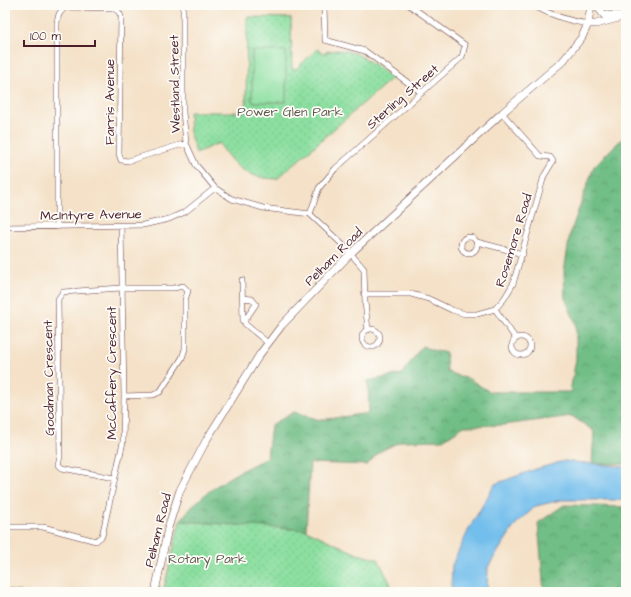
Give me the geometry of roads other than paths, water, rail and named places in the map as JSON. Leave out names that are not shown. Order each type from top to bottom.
[{"type":"main road","name":"Pelham Road","points":[[155,592],[168,528],[180,490],[236,390],[268,343],[282,325],[351,253],[502,113],[563,61],[582,38],[588,24],[591,5]]},
{"type":"main road","points":[[596,5],[604,14],[612,16],[626,15]]},
{"type":"main road","points":[[588,24],[596,24],[626,15]]},
{"type":"street","name":"Westland Street","points":[[183,5],[183,112],[186,143],[196,165],[214,188],[232,199],[247,205],[310,214]]},
{"type":"street","points":[[324,5],[326,40],[365,51],[422,93]]},
{"type":"street","name":"Sterling Street","points":[[310,214],[319,188],[335,169],[462,57],[465,45],[409,5]]},
{"type":"street","points":[[532,5],[551,16],[571,22],[588,24]]},
{"type":"street","name":"Farris Avenue","points":[[57,227],[57,22],[59,14],[65,7],[113,8],[118,11],[121,16],[119,154],[121,160],[128,161],[186,143]]},
{"type":"street","name":"Rosemore Road","points":[[495,309],[511,288],[523,254],[544,176],[553,161],[550,156],[540,156],[502,113]]},
{"type":"street","name":"McIntyre Avenue","points":[[5,226],[57,227],[144,225],[169,219],[185,212],[214,188]]},
{"type":"street","points":[[310,214],[351,253],[364,269],[364,294],[368,330]]},
{"type":"street","name":"McCaffery Crescent","points":[[5,527],[43,527],[93,540],[98,540],[102,536],[123,442],[124,396],[121,226]]},
{"type":"street","points":[[477,242],[523,254]]},
{"type":"street","points":[[242,280],[243,320],[247,327],[268,343]]},
{"type":"street","points":[[121,288],[174,288],[181,285],[188,291],[185,300],[185,349],[181,360],[160,392],[153,395],[124,396]]},
{"type":"street","name":"Goodman Crescent","points":[[114,478],[62,468],[58,464],[60,457],[58,305],[60,295],[63,292],[121,288]]},
{"type":"street","points":[[364,294],[411,294],[429,299],[452,310],[465,314],[477,314],[495,309],[516,339]]},
{"type":"street","points":[[243,298],[252,299],[256,302],[255,307],[245,320],[247,327]]},
{"type":"street","points":[[5,590],[43,592]]},
{"type":"water","points":[[564,461],[626,467],[626,500],[561,500],[536,506],[515,525],[488,567],[487,592],[451,592],[452,565],[470,527],[495,484],[536,469]]},
{"type":"park label","name":"Power Glen Park","points":[[290,111]]},
{"type":"park label","name":"Rotary Park","points":[[207,558]]}]
